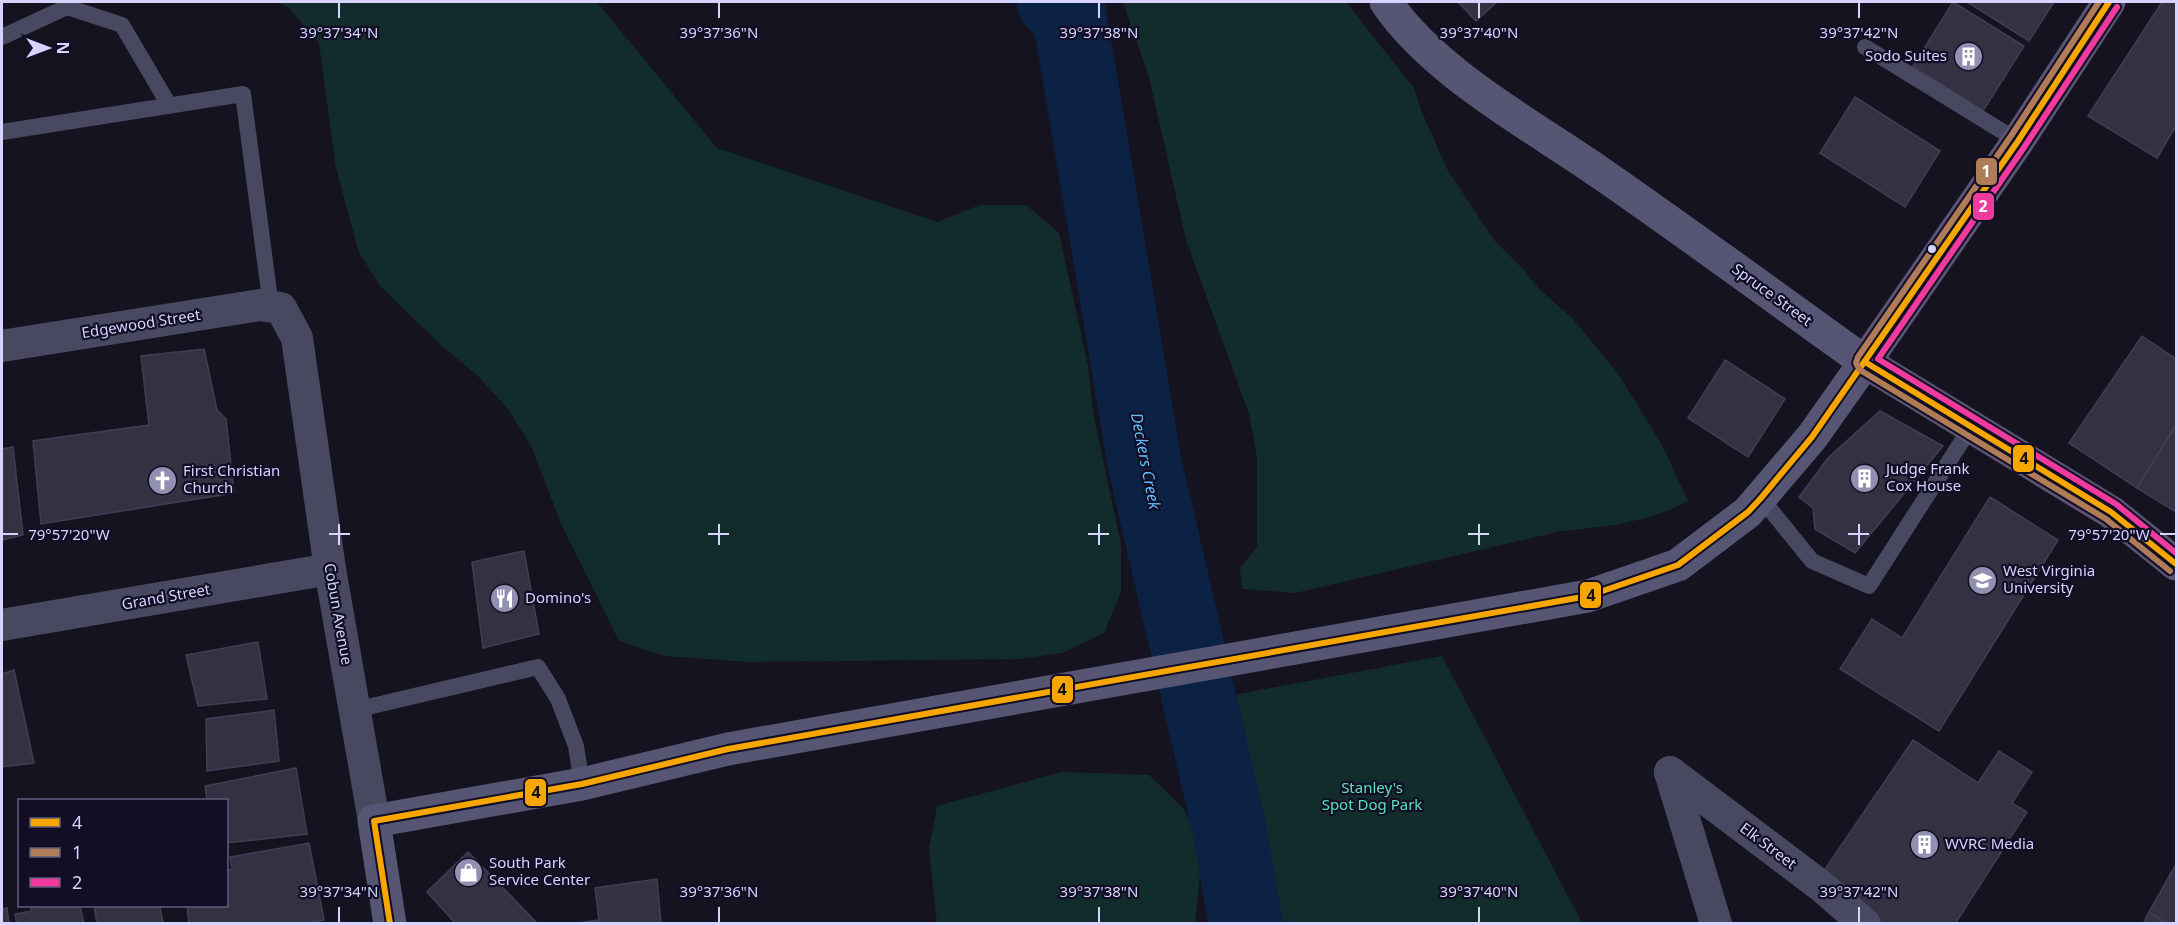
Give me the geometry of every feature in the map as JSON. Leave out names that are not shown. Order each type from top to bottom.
[{"type":"main road","points":[[1865,362],[2018,141],[2109,2]]},
{"type":"main road","name":"Spruce Street","points":[[1865,362],[2111,512],[2176,564]]},
{"type":"street","name":"Spruce Street","points":[[1386,2],[1449,70],[1602,174],[1865,362]]},
{"type":"street","name":"Edgewood Street","points":[[2,346],[260,305],[276,307]]},
{"type":"street","name":"Cobun Avenue","points":[[276,307],[297,338],[330,569],[375,821],[390,924]]},
{"type":"street","points":[[375,821],[582,784],[728,749],[1588,596],[1678,565],[1755,505],[1812,437],[1865,362]]},
{"type":"street","name":"Grand Street","points":[[2,625],[330,569]]},
{"type":"street","name":"Elk Street","points":[[1716,924],[1670,771],[1821,886],[1865,924]]},
{"type":"lane","points":[[2,37],[67,7],[122,25],[169,105]]},
{"type":"lane","points":[[1865,47],[2018,141]]},
{"type":"lane","points":[[2,132],[243,94],[276,307]]},
{"type":"lane","points":[[1755,505],[1812,561],[1869,586],[1971,427]]},
{"type":"lane","points":[[355,710],[538,667],[558,699],[576,746],[582,784]]},
{"type":"green space","points":[[278,2],[597,2],[717,148],[937,222],[980,205],[1026,205],[1059,233],[1088,366],[1093,412],[1121,545],[1121,591],[1104,633],[1062,653],[1019,659],[749,662],[664,656],[619,641],[562,526],[531,446],[508,409],[477,375],[443,347],[381,287],[359,253],[336,168],[319,43],[290,9]]},
{"type":"green space","points":[[1123,2],[1346,2],[1414,88],[1421,110],[1447,169],[1494,240],[1525,271],[1539,289],[1572,318],[1617,372],[1662,445],[1688,501],[1643,519],[1562,531],[1295,593],[1242,589],[1240,568],[1257,547],[1257,458],[1249,414],[1186,240],[1149,77]]},
{"type":"green space","name":"Stanley's Spot Dog Park","points":[[1442,656],[1582,923],[1255,923],[1212,699]]},
{"type":"green space","points":[[1062,772],[1149,775],[1184,809],[1203,846],[1195,923],[937,923],[929,849],[937,806]]},
{"type":"building","points":[[1458,2],[1497,2],[1476,21]]},
{"type":"building","name":"Sodo Suites","points":[[1953,2],[2024,46],[1983,111],[1913,66]]},
{"type":"building","points":[[1967,2],[2054,2],[2029,41]]},
{"type":"building","points":[[2162,2],[2176,2],[2176,131],[2174,129],[2157,158],[2088,116]]},
{"type":"building","points":[[1855,97],[1940,151],[1905,207],[1820,153]]},
{"type":"building","points":[[2142,336],[2176,359],[2176,425],[2137,488],[2069,443]]},
{"type":"building","points":[[204,349],[217,410],[226,419],[234,493],[41,524],[33,441],[149,425],[141,356]]},
{"type":"building","points":[[1725,360],[1785,399],[1748,457],[1688,418]]},
{"type":"building","name":"Judge Frank Cox House","points":[[1880,411],[1943,446],[1855,553],[1815,529],[1813,508],[1799,497],[1828,458]]},
{"type":"building","points":[[2176,425],[2176,512],[2137,488]]},
{"type":"building","points":[[13,447],[23,535],[2,540],[2,449]]},
{"type":"building","name":"West Virginia University","points":[[1990,497],[2058,540],[1939,731],[1840,669],[1872,619],[1902,638]]},
{"type":"building","name":"Domino's","points":[[524,551],[539,634],[483,648],[472,562]]},
{"type":"building","points":[[258,642],[267,699],[198,706],[186,655]]},
{"type":"building","points":[[14,670],[34,763],[2,767],[2,674]]},
{"type":"building","points":[[274,710],[279,761],[207,771],[206,719]]},
{"type":"building","name":"WVRC Media","points":[[1913,740],[1978,783],[1999,751],[2032,772],[2012,803],[2027,812],[1955,924],[1878,924],[1821,875]]},
{"type":"building","points":[[296,768],[307,834],[228,843],[228,799],[207,799],[205,786]]},
{"type":"building","points":[[309,843],[324,920],[303,924],[189,924],[187,907],[228,907],[228,870],[232,869],[230,857]]},
{"type":"building","name":"South Park Service Center","points":[[468,852],[538,924],[456,924],[427,892]]},
{"type":"building","points":[[2176,864],[2176,924],[2169,924],[2149,912]]},
{"type":"building","name":"South Park Service Center","points":[[657,879],[661,924],[571,924],[599,920],[595,888]]},
{"type":"building","points":[[30,907],[80,907],[84,924],[17,924],[15,914],[32,911]]},
{"type":"building","points":[[94,907],[160,907],[163,924],[97,924]]},
{"type":"building","points":[[7,908],[9,924],[2,924],[2,909]]},
{"type":"building","points":[[2149,912],[2166,924],[2143,924]]},
{"type":"waterway","name":"Deckers Creek","points":[[1054,2],[1069,14],[1145,465],[1229,827],[1246,924]]},
{"type":"transit line","name":"1","points":[[2099,2],[2011,136],[1856,363],[1860,370],[2106,519],[2170,571]]},
{"type":"transit line","name":"4","points":[[390,924],[374,821],[582,784],[728,749],[1588,596],[1678,565],[1748,512],[1812,437],[2018,141],[2109,2]]},
{"type":"transit line","name":"2","points":[[2117,7],[2025,146],[1878,359],[2116,504],[2176,553]]},
{"type":"transit line","name":"4","points":[[1865,362],[2111,512],[2176,564]]},
{"type":"place","name":"Sodo Suites","points":[[1968,56]]},
{"type":"place","name":"Judge Frank Cox House","points":[[1865,478]]},
{"type":"place","name":"First Christian Church","points":[[162,480]]},
{"type":"place","name":"West Virginia University","points":[[1982,580]]},
{"type":"place","name":"Domino's","points":[[504,598]]},
{"type":"place","name":"WVRC Media","points":[[1924,844]]},
{"type":"place","name":"South Park Service Center","points":[[468,872]]}]
